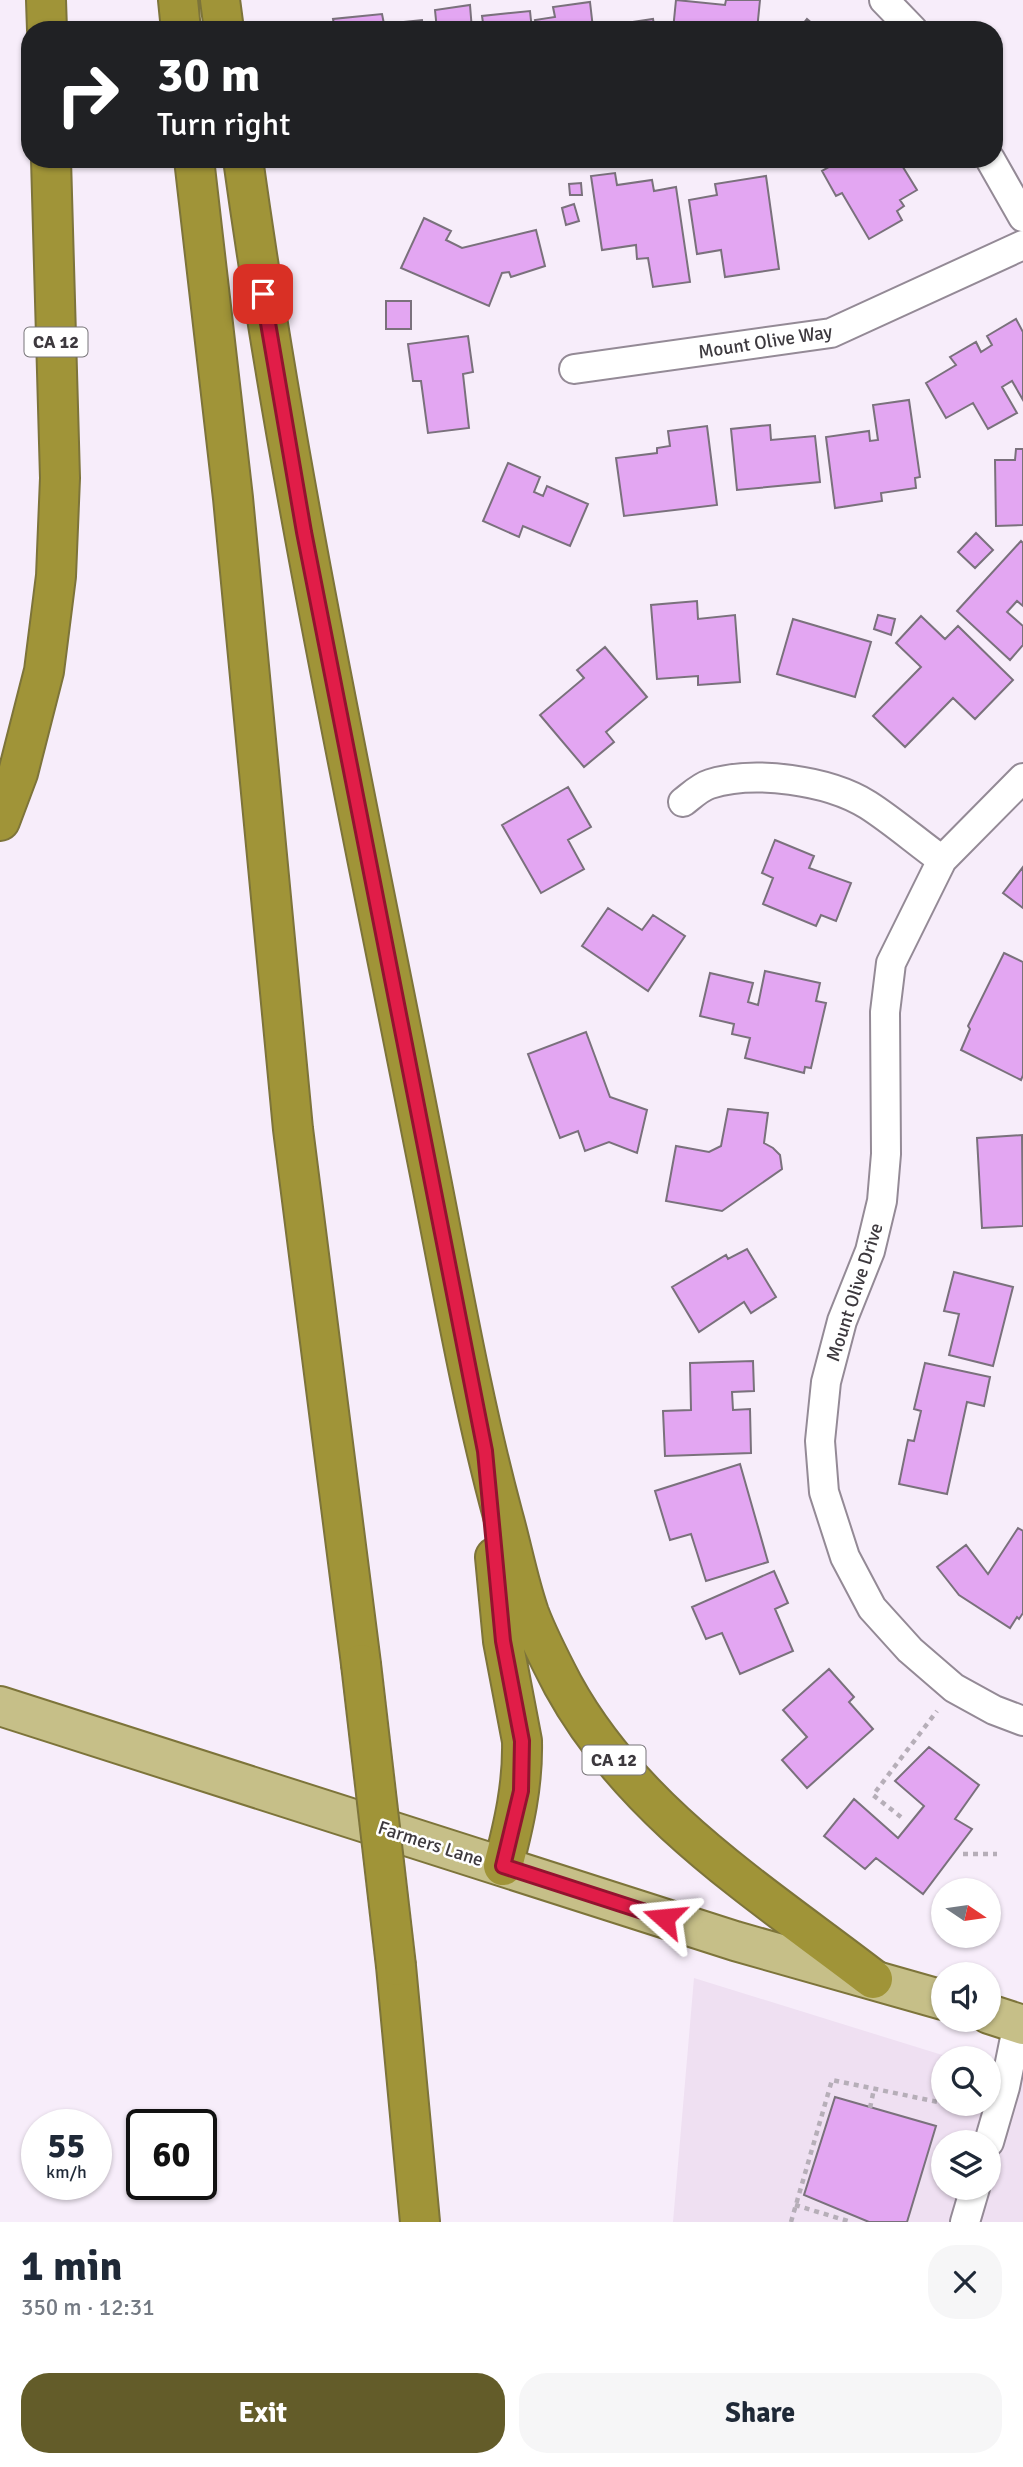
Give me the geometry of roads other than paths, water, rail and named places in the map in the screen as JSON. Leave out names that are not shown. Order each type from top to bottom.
[{"type":"highway","points":[[47,0],[47,21]]},
{"type":"highway","points":[[178,0],[180,21]]},
{"type":"highway","points":[[219,0],[222,21]]},
{"type":"highway","name":"CA 12","points":[[0,821],[18,773],[44,671],[56,576],[59,465],[51,168]]},
{"type":"highway","points":[[195,168],[233,498],[293,1129],[361,1664],[396,1966],[419,2222]]},
{"type":"highway","name":"CA 12","points":[[244,168],[259,273],[304,532],[485,1451],[529,1614],[564,1686],[606,1750],[655,1807],[684,1833],[873,1979]]},
{"type":"highway","points":[[485,1451],[503,1641],[522,1741],[521,1791],[503,1866]]},
{"type":"main road","name":"Farmers Lane","points":[[0,1706],[735,1941],[931,1996]]},
{"type":"street","points":[[884,0],[904,21]]},
{"type":"street","points":[[995,168],[1023,217]]},
{"type":"street","name":"Mount Olive Way","points":[[575,369],[831,333],[1023,245]]},
{"type":"street","points":[[683,802],[708,784],[755,778],[786,778],[831,789],[866,804],[942,860]]},
{"type":"street","name":"Mount Olive Drive","points":[[1023,778],[942,860],[891,963],[885,1012],[886,1154],[882,1201],[870,1251],[842,1321],[829,1370],[820,1441],[824,1492],[845,1557],[872,1608],[910,1650],[954,1688],[994,1710],[1023,1721]]},
{"type":"street","points":[[993,2130],[1006,2087],[1010,2020]]},
{"type":"street","points":[[965,2222],[971,2200]]}]
